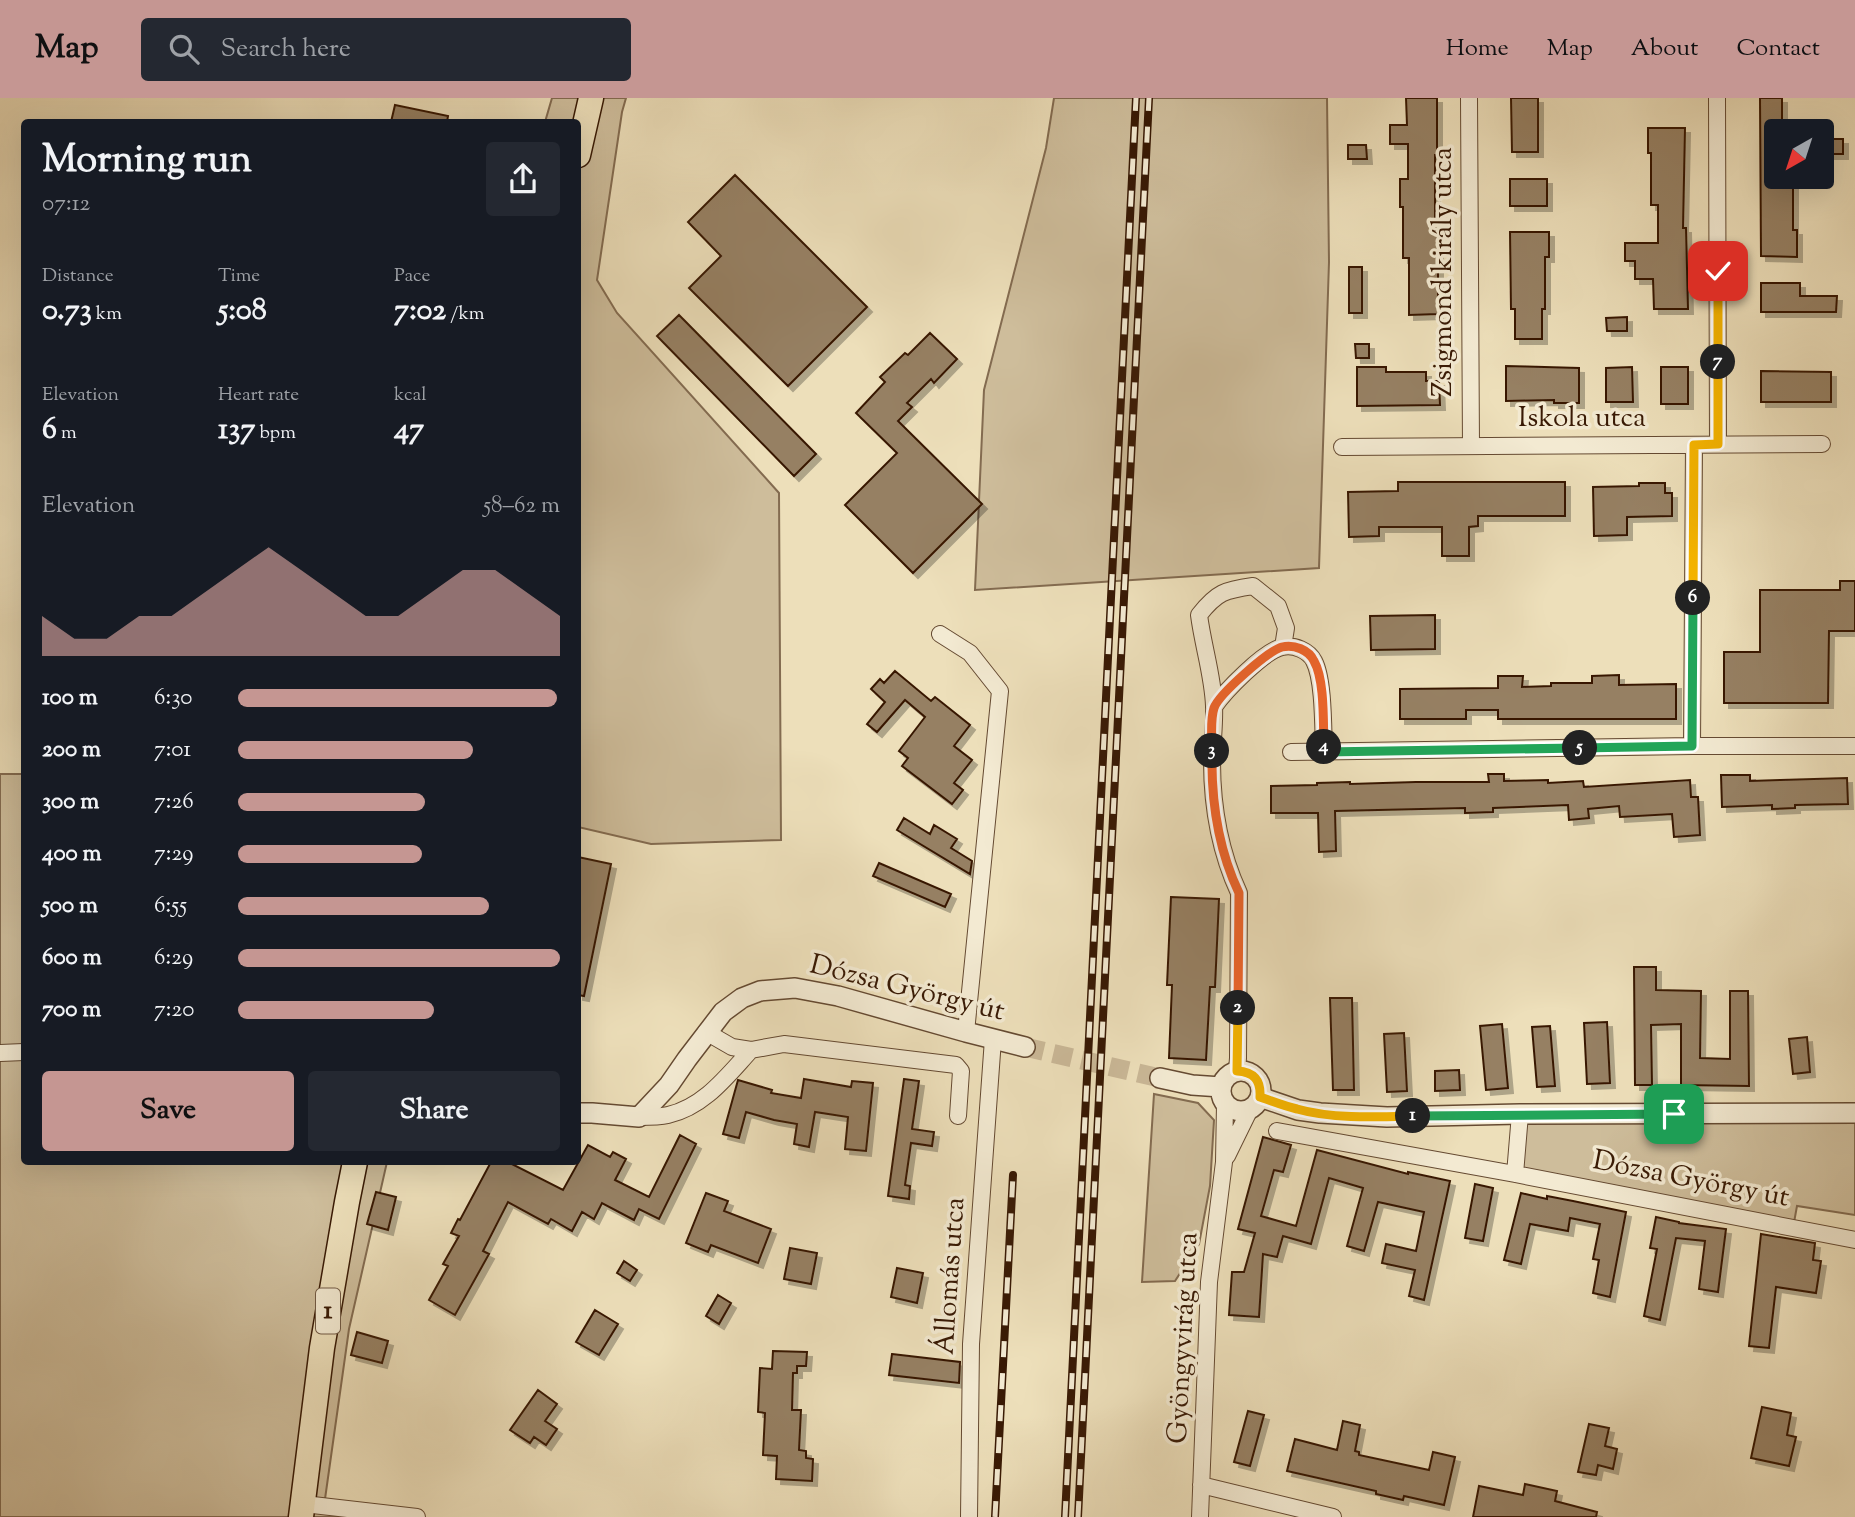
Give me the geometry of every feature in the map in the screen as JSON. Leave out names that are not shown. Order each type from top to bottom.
[{"type":"main road","points":[[581,142],[591,98]]},
{"type":"main road","name":"1","points":[[303,1510],[322,1348],[354,1165]]},
{"type":"street","name":"Zsigmond király utca","points":[[1469,98],[1471,446]]},
{"type":"street","points":[[1717,98],[1718,444]]},
{"type":"street","name":"Iskola utca","points":[[1342,447],[1822,444]]},
{"type":"street","points":[[1692,746],[1694,445]]},
{"type":"street","points":[[1237,1071],[1239,893],[1231,877],[1216,814],[1212,763],[1214,707],[1199,615],[1212,599],[1223,592],[1253,586],[1278,606],[1286,628],[1283,647]]},
{"type":"street","points":[[940,634],[970,653],[1000,691],[966,1032]]},
{"type":"street","points":[[1214,707],[1226,691],[1262,659],[1283,647],[1302,649],[1309,653],[1320,675],[1324,752]]},
{"type":"street","points":[[1291,752],[1855,746]]},
{"type":"street","name":"Dózsa György út","points":[[639,1117],[669,1086],[723,1012],[742,998],[761,990],[795,988],[838,996],[1025,1047]]},
{"type":"street","points":[[706,1032],[732,1047],[751,1049],[783,1044],[956,1065],[961,1071],[958,1116]]},
{"type":"street","name":"Állomás utca","points":[[969,1517],[971,1344],[993,1039]]},
{"type":"street","points":[[581,1113],[639,1117],[667,1115],[692,1106],[719,1086],[751,1049]]},
{"type":"street","points":[[0,1053],[21,1052]]},
{"type":"street","points":[[1223,1096],[1224,1080],[1229,1074],[1247,1072],[1256,1077],[1261,1087],[1255,1103]]},
{"type":"street","name":"Dózsa György út","points":[[1160,1078],[1223,1096],[1232,1109],[1239,1111],[1255,1103],[1329,1115],[1387,1117],[1855,1113]]},
{"type":"street","name":"Gyöngyvirág utca","points":[[1200,1517],[1209,1282],[1224,1162],[1223,1096]]},
{"type":"street","name":"Gyöngyvirág utca","points":[[1224,1162],[1255,1103]]},
{"type":"street","points":[[1515,1174],[1520,1114]]},
{"type":"street","points":[[1325,1140],[1329,1115]]},
{"type":"street","name":"Dózsa György út","points":[[1277,1131],[1855,1240]]},
{"type":"street","points":[[1201,1485],[1333,1517]]},
{"type":"street","points":[[303,1510],[417,1517]]},
{"type":"shaded area","points":[[552,98],[626,98],[597,280],[617,313],[779,493],[781,840],[651,844],[581,828],[581,119],[546,119]]},
{"type":"shaded area","points":[[1054,98],[1327,98],[1329,262],[1319,568],[975,590],[984,390],[1046,148]]},
{"type":"shaded area","points":[[0,774],[21,774],[21,1165],[386,1165],[349,1329],[324,1506],[418,1517],[0,1517]]},
{"type":"shaded area","points":[[1154,1094],[1198,1103],[1214,1120],[1210,1186],[1199,1244],[1175,1281],[1142,1282]]},
{"type":"shaded area","points":[[1855,1113],[1855,1215],[1797,1206],[1793,1228],[1515,1174],[1520,1114]]},
{"type":"building","points":[[1406,98],[1437,98],[1435,231],[1438,231],[1438,314],[1409,315],[1409,258],[1403,258],[1403,207],[1400,207],[1400,179],[1408,179],[1408,144],[1390,144],[1390,125],[1407,125]]},
{"type":"building","points":[[1511,98],[1538,98],[1538,152],[1512,152]]},
{"type":"building","points":[[1760,98],[1782,98],[1782,119],[1764,119],[1764,189],[1793,189],[1793,230],[1797,230],[1797,257],[1761,256]]},
{"type":"building","points":[[395,105],[448,116],[448,119],[392,119]]},
{"type":"building","points":[[1648,128],[1685,128],[1683,228],[1686,228],[1688,309],[1654,309],[1653,279],[1635,279],[1635,261],[1625,261],[1625,243],[1658,243],[1658,205],[1651,205]]},
{"type":"building","points":[[1834,139],[1843,139],[1843,154],[1834,154]]},
{"type":"building","points":[[1348,145],[1366,145],[1367,159],[1348,159]]},
{"type":"building","points":[[735,175],[867,307],[788,386],[689,288],[721,256],[688,222]]},
{"type":"building","points":[[1510,179],[1547,179],[1547,206],[1510,206]]},
{"type":"building","points":[[1510,232],[1549,232],[1549,257],[1545,257],[1542,339],[1515,339],[1515,309],[1511,309]]},
{"type":"building","points":[[1349,267],[1362,267],[1362,313],[1349,313]]},
{"type":"building","points":[[1761,283],[1800,283],[1800,296],[1837,296],[1836,312],[1761,312]]},
{"type":"building","points":[[679,315],[816,454],[794,476],[657,336]]},
{"type":"building","points":[[1627,317],[1627,331],[1607,331],[1606,318]]},
{"type":"building","points":[[930,333],[957,359],[934,383],[931,379],[907,403],[912,407],[898,421],[982,504],[913,573],[845,505],[897,453],[856,413],[885,382],[880,377]]},
{"type":"building","points":[[1355,344],[1369,344],[1369,358],[1356,358]]},
{"type":"building","points":[[1506,366],[1579,368],[1579,403],[1554,403],[1554,400],[1506,401]]},
{"type":"building","points":[[1357,367],[1386,367],[1386,372],[1426,372],[1426,381],[1439,381],[1440,405],[1357,406]]},
{"type":"building","points":[[1632,367],[1633,402],[1606,402],[1606,368]]},
{"type":"building","points":[[1661,367],[1688,367],[1688,404],[1661,404]]},
{"type":"building","points":[[1761,371],[1831,372],[1831,402],[1761,402]]},
{"type":"building","points":[[1398,482],[1565,482],[1565,516],[1478,516],[1478,526],[1469,527],[1469,556],[1442,556],[1442,527],[1379,527],[1379,536],[1349,537],[1348,492],[1398,491]]},
{"type":"building","points":[[1639,483],[1665,483],[1665,493],[1672,493],[1672,516],[1627,517],[1627,535],[1594,536],[1593,487],[1639,486]]},
{"type":"building","points":[[1840,581],[1855,581],[1855,631],[1829,631],[1828,703],[1724,703],[1724,652],[1760,652],[1760,590],[1840,590]]},
{"type":"building","points":[[1435,615],[1435,649],[1371,650],[1370,616]]},
{"type":"building","points":[[895,671],[931,701],[935,697],[970,725],[954,746],[972,760],[954,783],[963,790],[952,804],[902,766],[908,758],[899,751],[925,717],[905,700],[877,732],[867,724],[885,702],[871,689],[880,679],[884,683]]},
{"type":"building","points":[[1619,675],[1619,685],[1676,684],[1676,719],[1498,719],[1498,710],[1466,710],[1466,719],[1400,719],[1400,689],[1498,688],[1498,676],[1523,676],[1522,687],[1551,686],[1551,683],[1592,683],[1592,676]]},
{"type":"building","points":[[1488,774],[1504,774],[1504,781],[1583,781],[1584,787],[1690,780],[1691,797],[1698,797],[1700,835],[1674,837],[1672,814],[1620,817],[1619,806],[1588,809],[1589,818],[1569,820],[1568,805],[1493,808],[1493,812],[1465,813],[1465,808],[1335,811],[1336,851],[1319,852],[1318,813],[1271,813],[1271,786],[1350,782],[1489,782]]},
{"type":"building","points":[[1721,775],[1750,775],[1750,781],[1847,778],[1848,804],[1795,805],[1795,808],[1772,809],[1772,805],[1722,807]]},
{"type":"building","points":[[904,818],[930,834],[934,825],[957,839],[951,848],[972,861],[970,874],[897,830]]},
{"type":"building","points":[[581,858],[611,864],[584,996],[581,996]]},
{"type":"building","points":[[879,863],[951,894],[945,907],[873,876]]},
{"type":"building","points":[[1171,897],[1219,899],[1215,987],[1210,987],[1206,1060],[1169,1058],[1172,985],[1167,985]]},
{"type":"building","points":[[1634,967],[1656,967],[1656,990],[1701,991],[1700,1058],[1730,1059],[1730,991],[1748,991],[1749,1086],[1681,1085],[1681,1024],[1651,1025],[1652,1085],[1635,1085]]},
{"type":"building","points":[[1330,998],[1352,998],[1354,1090],[1333,1090]]},
{"type":"building","points":[[1607,1022],[1610,1083],[1587,1084],[1584,1023]]},
{"type":"building","points":[[1502,1024],[1508,1088],[1486,1090],[1480,1026]]},
{"type":"building","points":[[1550,1026],[1555,1086],[1537,1087],[1532,1027]]},
{"type":"building","points":[[1404,1033],[1407,1091],[1387,1092],[1384,1034]]},
{"type":"building","points":[[1807,1037],[1810,1072],[1793,1074],[1789,1039]]},
{"type":"building","points":[[1459,1070],[1460,1090],[1435,1091],[1435,1071]]},
{"type":"building","points":[[804,1079],[851,1087],[852,1081],[873,1083],[866,1151],[845,1149],[848,1117],[815,1112],[809,1147],[794,1144],[797,1124],[746,1112],[739,1138],[723,1134],[738,1080],[772,1090],[771,1093],[801,1098]]},
{"type":"building","points":[[904,1079],[919,1081],[912,1129],[934,1132],[932,1146],[911,1143],[905,1185],[910,1186],[909,1199],[888,1196]]},
{"type":"building","points":[[680,1135],[696,1144],[659,1219],[639,1209],[634,1220],[602,1203],[594,1219],[582,1212],[572,1231],[551,1219],[548,1224],[508,1202],[483,1251],[489,1254],[455,1315],[429,1300],[448,1266],[443,1264],[459,1236],[451,1233],[489,1165],[514,1165],[563,1190],[577,1165],[581,1165],[581,1158],[588,1145],[610,1157],[613,1152],[626,1159],[615,1180],[649,1197]]},
{"type":"building","points":[[1263,1137],[1291,1145],[1283,1172],[1274,1170],[1261,1216],[1296,1226],[1317,1150],[1408,1174],[1450,1181],[1424,1300],[1409,1296],[1415,1270],[1382,1263],[1386,1244],[1416,1251],[1424,1212],[1378,1202],[1364,1251],[1347,1246],[1363,1188],[1329,1178],[1311,1244],[1283,1236],[1277,1257],[1263,1254],[1259,1317],[1229,1315],[1232,1272],[1244,1272],[1255,1233],[1238,1229]]},
{"type":"building","points":[[1475,1184],[1493,1188],[1483,1241],[1465,1238]]},
{"type":"building","points":[[376,1192],[396,1197],[388,1230],[367,1224]]},
{"type":"building","points":[[706,1193],[728,1201],[724,1211],[771,1229],[758,1263],[711,1245],[708,1252],[686,1243]]},
{"type":"building","points":[[1521,1193],[1626,1212],[1610,1297],[1593,1293],[1599,1260],[1593,1259],[1600,1224],[1570,1218],[1568,1231],[1530,1224],[1521,1264],[1504,1260]]},
{"type":"building","points":[[1656,1217],[1726,1229],[1718,1292],[1699,1289],[1705,1241],[1676,1238],[1660,1320],[1644,1316],[1657,1249],[1650,1248]]},
{"type":"building","points":[[1761,1234],[1815,1243],[1813,1260],[1821,1261],[1816,1293],[1776,1287],[1769,1348],[1749,1346]]},
{"type":"building","points":[[790,1248],[817,1253],[811,1284],[784,1279]]},
{"type":"building","points":[[624,1261],[637,1270],[630,1281],[617,1273]]},
{"type":"building","points":[[897,1268],[923,1273],[917,1303],[891,1297]]},
{"type":"building","points":[[718,1295],[731,1303],[719,1324],[706,1316]]},
{"type":"building","points":[[595,1310],[618,1324],[599,1355],[576,1342]]},
{"type":"building","points":[[357,1332],[388,1341],[382,1363],[351,1355]]},
{"type":"building","points":[[773,1351],[807,1352],[806,1366],[797,1366],[797,1373],[793,1373],[792,1410],[801,1410],[799,1450],[806,1451],[806,1458],[813,1459],[812,1481],[776,1479],[777,1456],[763,1455],[765,1413],[758,1412],[760,1368],[772,1369]]},
{"type":"building","points":[[892,1354],[960,1362],[959,1383],[889,1375]]},
{"type":"building","points":[[538,1390],[557,1404],[545,1421],[557,1429],[546,1445],[534,1437],[530,1443],[510,1430]]},
{"type":"building","points":[[1762,1407],[1791,1413],[1787,1435],[1796,1437],[1789,1466],[1751,1458]]},
{"type":"building","points":[[1248,1411],[1264,1415],[1250,1466],[1234,1462]]},
{"type":"building","points":[[1343,1421],[1360,1425],[1355,1451],[1359,1452],[1359,1455],[1429,1470],[1433,1452],[1455,1457],[1444,1505],[1404,1496],[1403,1500],[1376,1494],[1376,1491],[1287,1471],[1295,1439],[1337,1450]]},
{"type":"building","points":[[1589,1424],[1609,1428],[1605,1446],[1617,1449],[1613,1469],[1598,1465],[1596,1475],[1578,1472]]},
{"type":"building","points":[[1525,1484],[1557,1491],[1555,1501],[1597,1512],[1596,1517],[1473,1517],[1479,1486],[1523,1495]]},
{"type":"tunnel","points":[[1025,1047],[1160,1078]]},
{"type":"railway","points":[[1065,1517],[1136,98]]},
{"type":"railway","points":[[1078,1517],[1149,98]]},
{"type":"railway","points":[[995,1517],[1013,1175]]},
{"type":"route","points":[[1674,1114],[1387,1117],[1329,1115],[1298,1110],[1260,1097],[1261,1087],[1256,1077],[1237,1071],[1239,893],[1231,877],[1216,814],[1212,763],[1213,724],[1214,707],[1226,691],[1262,659],[1283,647],[1302,649],[1309,653],[1315,662],[1320,675],[1324,752],[1692,746],[1694,445],[1718,444],[1718,271]]}]
